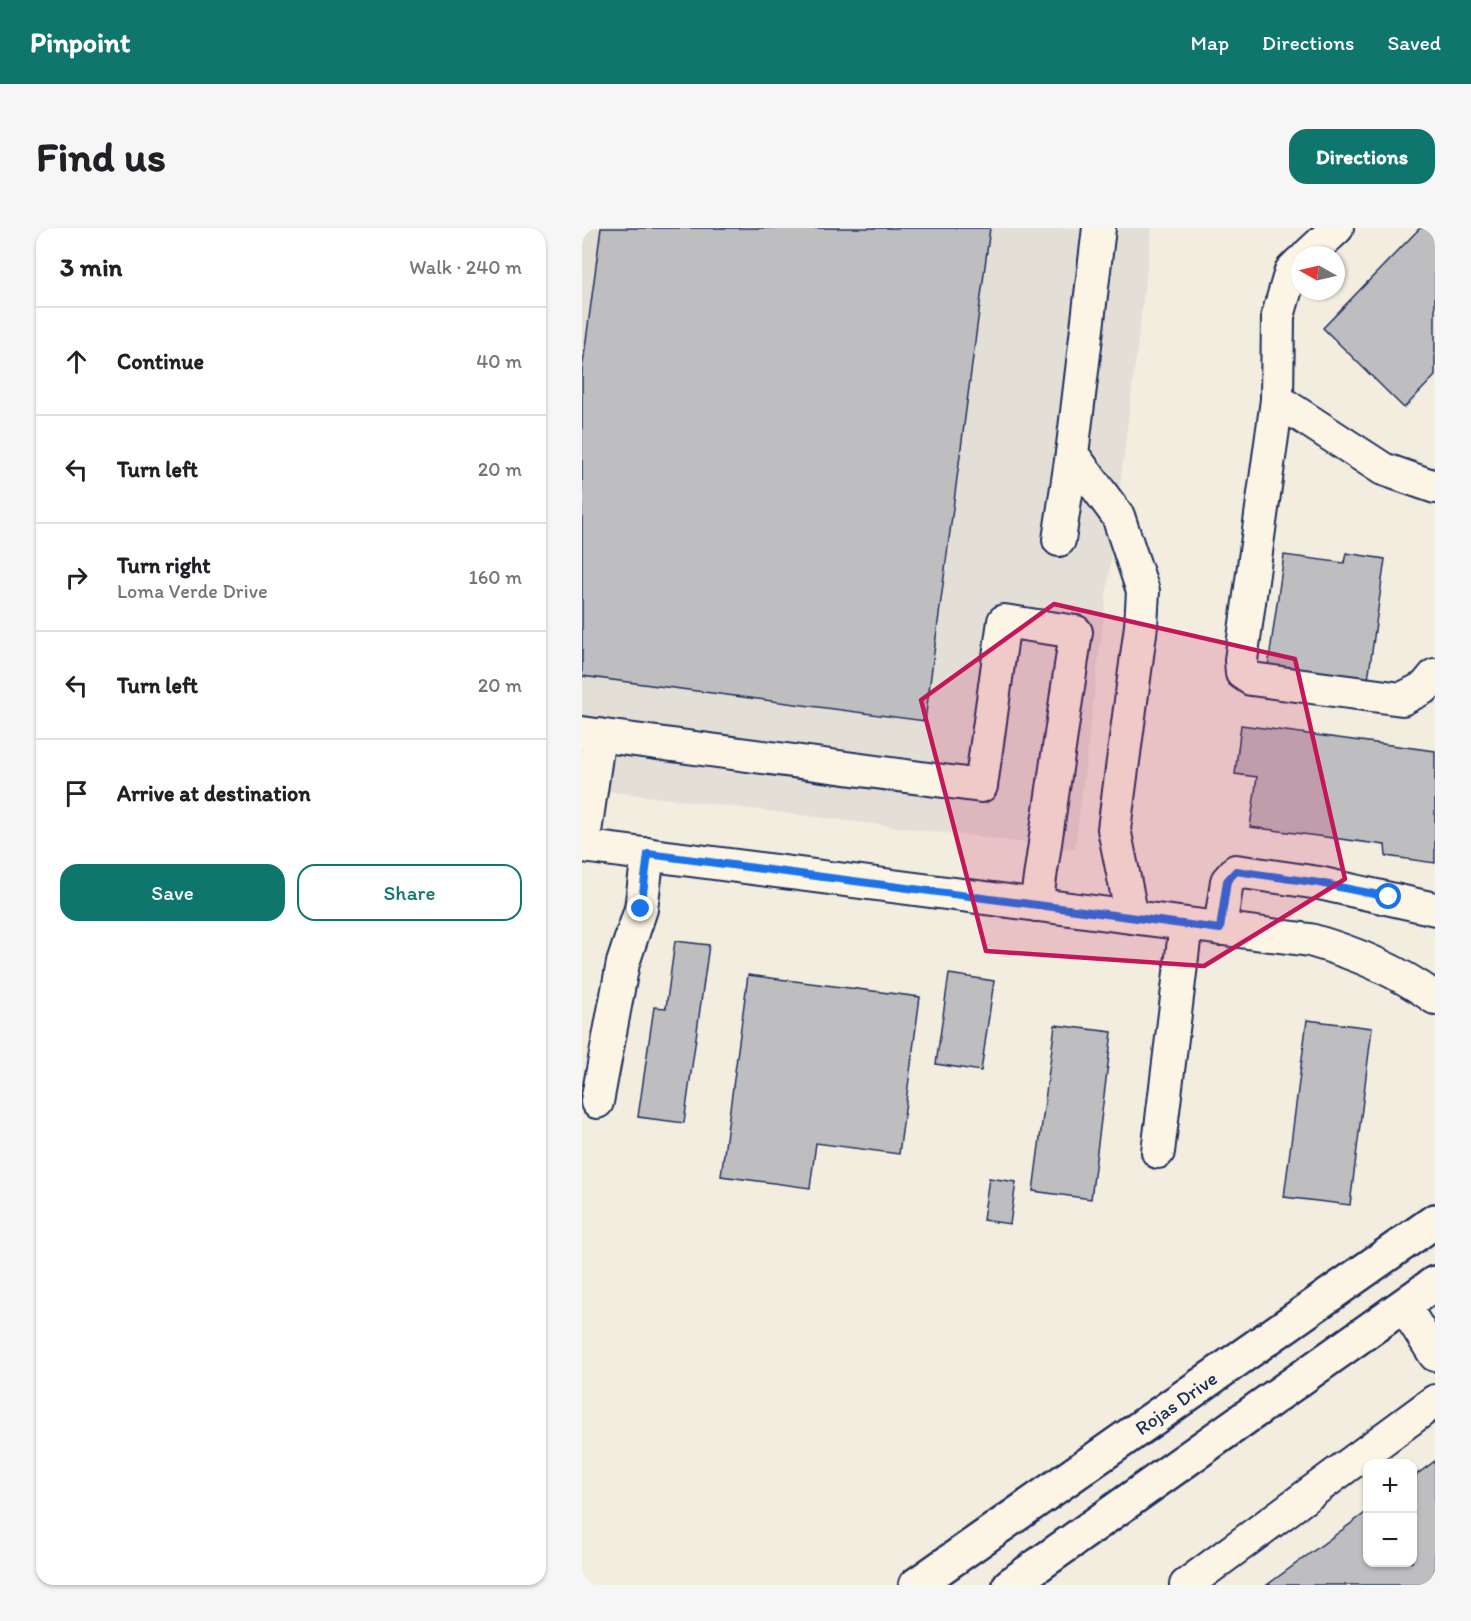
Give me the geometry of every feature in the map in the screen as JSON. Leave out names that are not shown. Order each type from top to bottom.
[{"type":"main road","name":"Rojas Drive","points":[[916,1585],[1435,1221]]},
{"type":"main road","points":[[1010,1585],[1435,1282]]},
{"type":"street","points":[[1059,540],[1100,228]]},
{"type":"street","points":[[1318,246],[1337,228]]},
{"type":"street","points":[[1291,271],[1278,316],[1276,400],[1241,660],[1242,673],[1251,679],[1402,699],[1425,687],[1435,675]]},
{"type":"street","points":[[1276,400],[1383,469],[1433,484]]},
{"type":"street","points":[[1072,454],[1118,516],[1143,591],[1141,626],[1114,829],[1132,917]]},
{"type":"street","points":[[1036,905],[1077,632],[1004,621],[981,786],[590,734],[583,846],[1220,929],[1310,940],[1346,950],[1380,964],[1435,998]]},
{"type":"street","points":[[597,1102],[623,963],[641,909],[648,854]]},
{"type":"street","points":[[1220,929],[1227,881],[1236,871],[1330,885],[1435,909]]},
{"type":"street","points":[[1158,1152],[1186,924]]},
{"type":"street","points":[[1404,1306],[1435,1355]]},
{"type":"street","points":[[1186,1585],[1435,1401]]},
{"type":"highlighted area","points":[[1054,604],[1295,659],[1345,879],[1204,966],[986,951],[921,700]]},
{"type":"shaded area","points":[[582,228],[1152,228],[1075,849],[582,788]]},
{"type":"building","points":[[601,228],[990,228],[925,721],[582,676],[582,371]]},
{"type":"building","points":[[1420,228],[1435,228],[1435,376],[1404,408],[1323,328]]},
{"type":"building","points":[[1346,553],[1385,559],[1368,680],[1268,666],[1284,555],[1344,563]]},
{"type":"building","points":[[1241,725],[1435,751],[1435,863],[1386,856],[1385,845],[1250,827],[1257,777],[1235,774]]},
{"type":"building","points":[[675,941],[709,945],[684,1123],[638,1117],[654,1007],[666,1008]]},
{"type":"building","points":[[949,974],[994,981],[981,1071],[936,1064]]},
{"type":"building","points":[[748,975],[920,997],[899,1154],[816,1143],[810,1188],[721,1176]]},
{"type":"building","points":[[1307,1020],[1372,1028],[1350,1205],[1284,1197]]},
{"type":"building","points":[[1055,1025],[1112,1032],[1091,1199],[1033,1191]]},
{"type":"building","points":[[989,1178],[1016,1182],[1010,1224],[983,1220]]},
{"type":"building","points":[[1435,1461],[1435,1585],[1267,1585],[1363,1515],[1363,1567],[1417,1567],[1417,1474]]},
{"type":"route","points":[[641,909],[648,854],[1220,929],[1227,881],[1236,871],[1319,883],[1389,897]]}]
